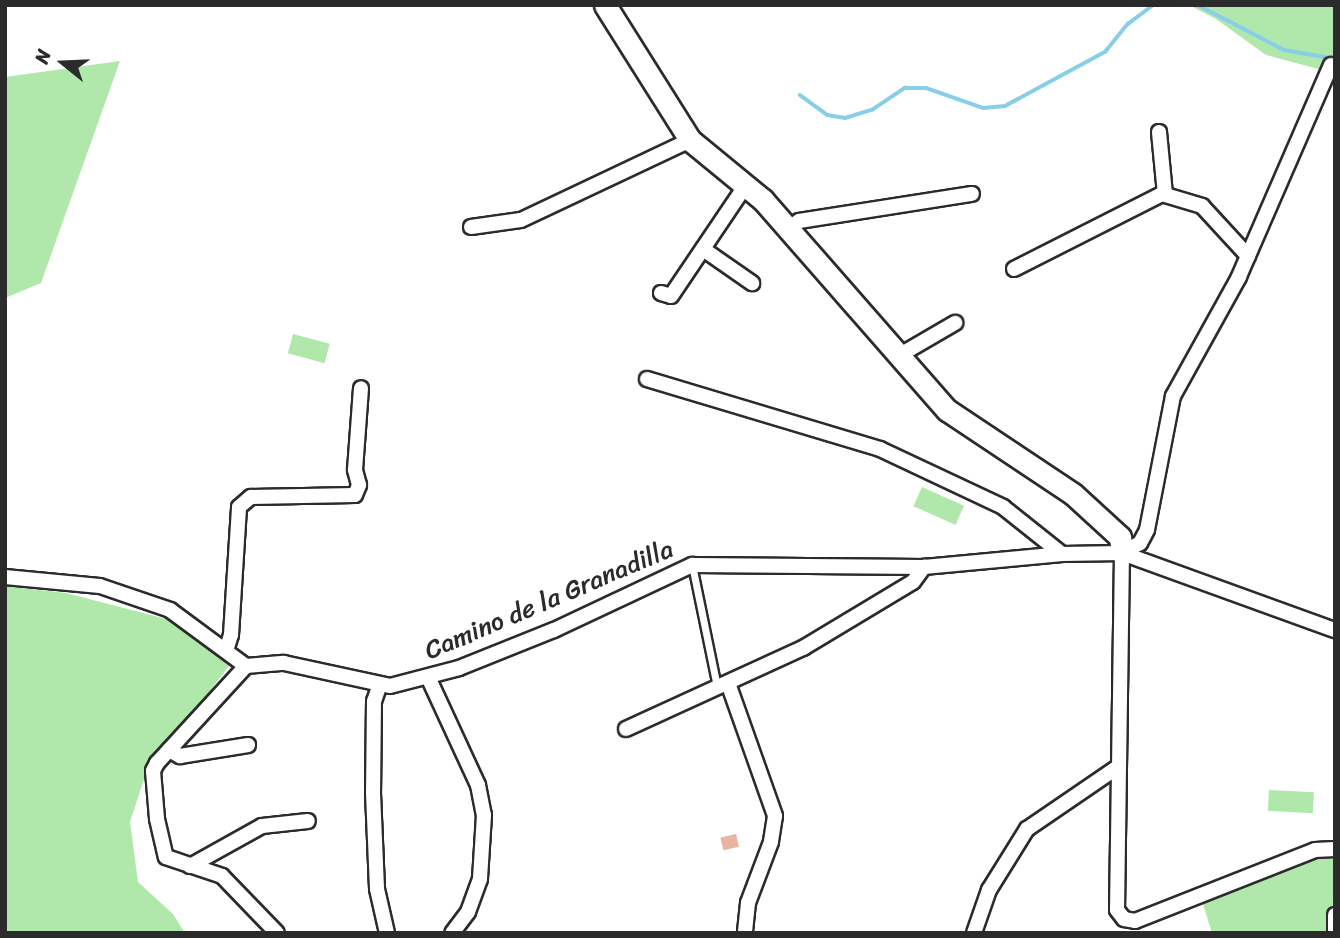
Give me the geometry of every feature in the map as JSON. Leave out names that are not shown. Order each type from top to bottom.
[{"type":"street","points":[[606,5],[690,140],[746,185],[789,228],[947,410],[1073,494],[1121,537],[1116,904],[1124,919],[1135,921],[1315,850],[1335,849]]},
{"type":"street","points":[[1122,553],[1140,543],[1147,530],[1173,396],[1248,256],[1333,61]]},
{"type":"street","points":[[1159,132],[1166,194]]},
{"type":"street","points":[[471,227],[521,220],[690,140]]},
{"type":"street","points":[[661,293],[671,296],[746,185]]},
{"type":"street","points":[[789,228],[799,221],[972,194]]},
{"type":"street","points":[[1014,269],[1166,194],[1202,206],[1248,256]]},
{"type":"street","points":[[703,249],[752,283]]},
{"type":"street","points":[[900,355],[955,323]]},
{"type":"street","points":[[647,379],[880,449],[1003,507],[1062,554]]},
{"type":"street","points":[[226,651],[231,635],[239,506],[251,497],[355,495],[359,489],[355,470],[361,388]]},
{"type":"street","name":"Camino de la Granadilla","points":[[246,666],[284,663],[380,684],[429,679],[554,630],[692,565],[924,567],[1062,554],[1122,553],[1335,630]]},
{"type":"street","points":[[626,729],[723,686],[857,616],[913,582],[924,567]]},
{"type":"street","points":[[5,577],[100,586],[170,610],[246,666],[153,771],[157,819],[166,857],[222,876],[238,888],[276,933]]},
{"type":"street","points":[[429,679],[478,785],[484,815],[480,879],[468,912],[452,933]]},
{"type":"street","points":[[380,684],[374,701],[373,793],[377,888],[387,933]]},
{"type":"street","points":[[723,686],[775,816],[771,842],[748,903],[745,933]]},
{"type":"street","points":[[169,750],[180,756],[248,745]]},
{"type":"street","points":[[974,933],[989,890],[1027,829],[1118,767]]},
{"type":"street","points":[[190,866],[262,826],[308,821]]},
{"type":"street","points":[[1335,915],[1335,933]]},
{"type":"lane","points":[[692,565],[723,686]]},
{"type":"green space","points":[[1189,5],[1335,5],[1335,67],[1322,70],[1266,55],[1216,19]]},
{"type":"green space","points":[[120,61],[41,283],[5,298],[5,77]]},
{"type":"green space","points":[[293,334],[330,344],[325,363],[288,353]]},
{"type":"green space","points":[[922,487],[964,506],[955,525],[913,506]]},
{"type":"green space","points":[[5,586],[66,593],[170,620],[232,662],[145,776],[130,822],[138,882],[173,914],[185,933],[5,933]]},
{"type":"green space","points":[[1269,790],[1314,792],[1313,813],[1268,811]]},
{"type":"green space","points":[[1325,854],[1334,858],[1332,933],[1212,933],[1203,904]]},
{"type":"building","points":[[736,834],[739,847],[723,850],[720,838]]},
{"type":"waterway","points":[[800,95],[828,115],[845,118],[872,110],[905,88],[926,88],[983,108],[1005,106],[1105,52],[1128,24],[1153,5]]},
{"type":"waterway","points":[[1198,5],[1284,50],[1325,57]]}]
